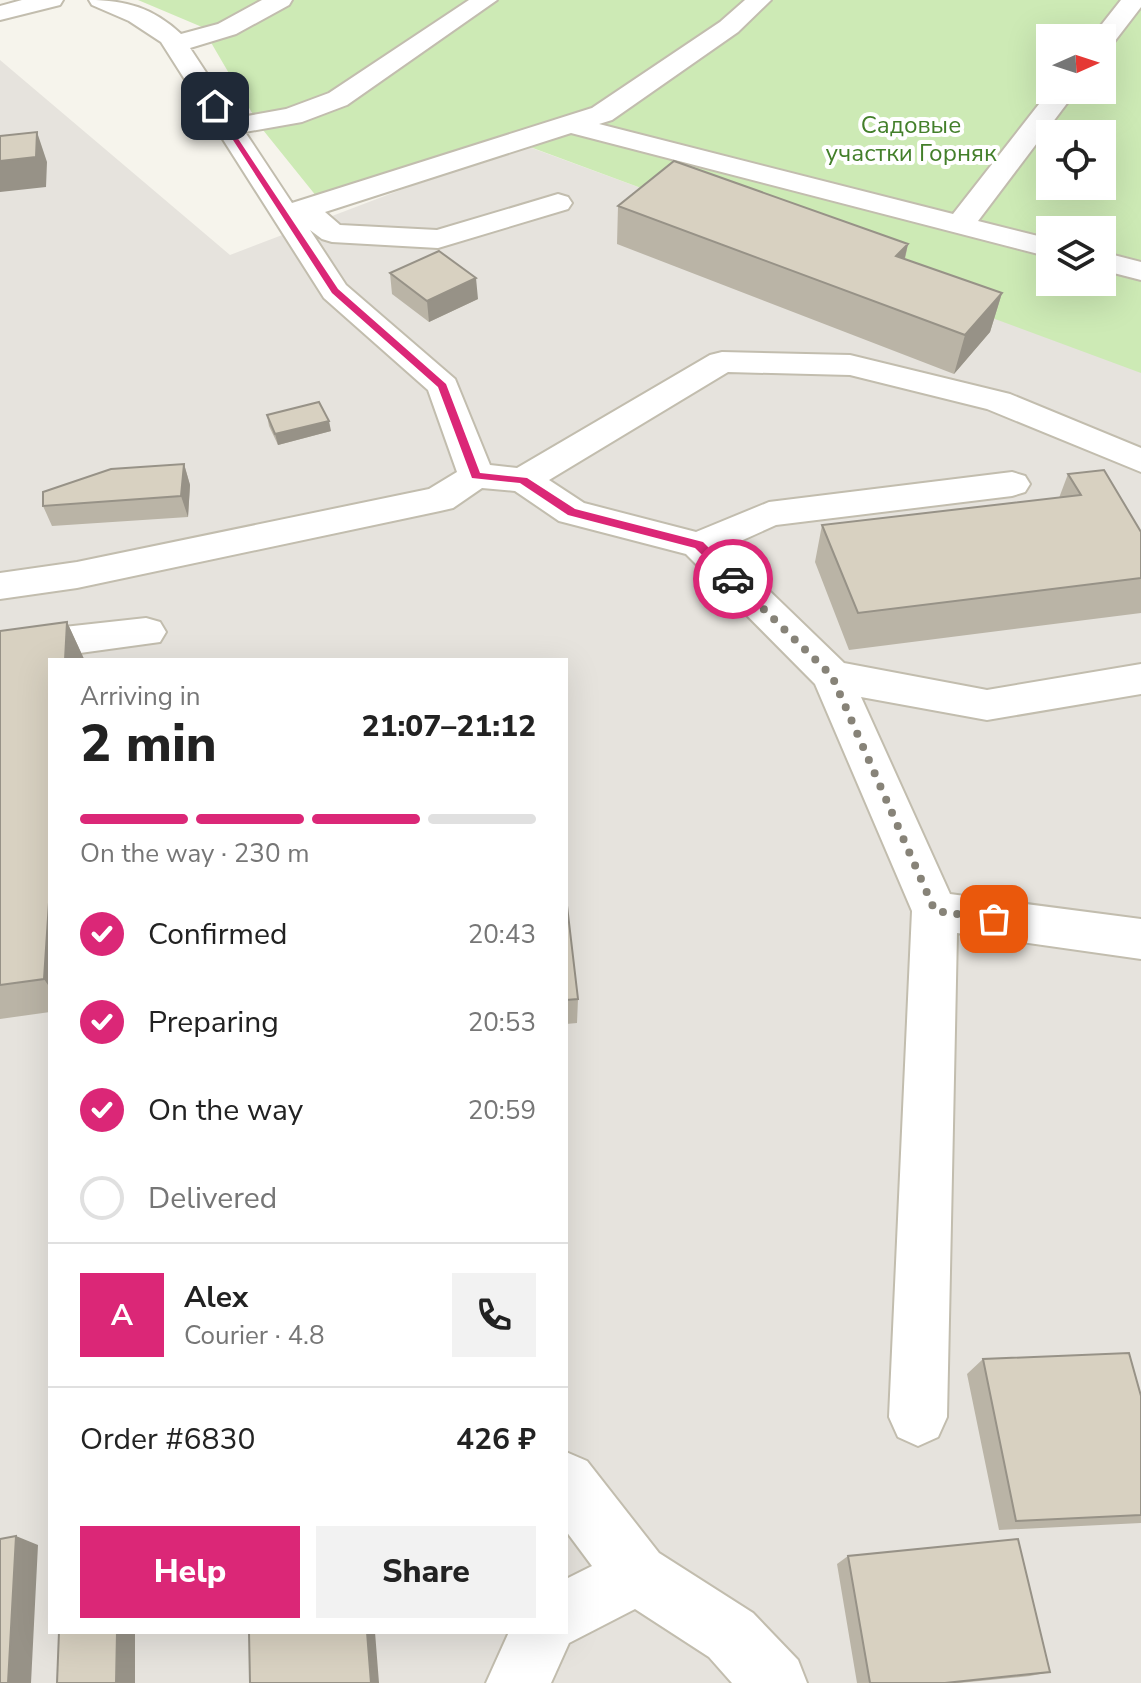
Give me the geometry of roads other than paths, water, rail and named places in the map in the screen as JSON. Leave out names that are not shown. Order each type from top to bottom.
[{"type":"street","points":[[0,13],[51,0]]},
{"type":"street","points":[[101,0],[138,16],[170,37],[228,127],[294,212],[335,291],[443,386],[476,476]]},
{"type":"street","points":[[175,44],[227,29],[280,0]]},
{"type":"street","points":[[228,127],[292,116],[338,99],[485,0]]},
{"type":"street","points":[[294,212],[602,114],[729,27],[759,0]]},
{"type":"street","points":[[1115,24],[1134,0]]},
{"type":"street","points":[[960,225],[1053,104]]},
{"type":"street","points":[[572,125],[1036,244]]},
{"type":"street","points":[[294,212],[332,233],[438,239],[558,203]]},
{"type":"street","points":[[1116,265],[1141,271]]},
{"type":"street","points":[[523,480],[722,362],[850,365],[998,401],[1141,461]]},
{"type":"street","points":[[0,586],[77,575],[440,499],[476,476],[523,480],[572,512],[699,545],[832,676],[935,911],[918,1417]]},
{"type":"street","points":[[699,545],[769,514],[1012,484]]},
{"type":"street","points":[[0,649],[146,632]]},
{"type":"street","points":[[832,676],[987,705],[1141,679]]},
{"type":"street","points":[[935,911],[1141,939]]},
{"type":"street","points":[[568,1485],[637,1575],[731,1635],[775,1683]]},
{"type":"street","points":[[568,1612],[637,1575]]},
{"type":"street","points":[[518,1683],[541,1634]]},
{"type":"park label","name":"Садовые участки Горняк","points":[[911,139]]}]
